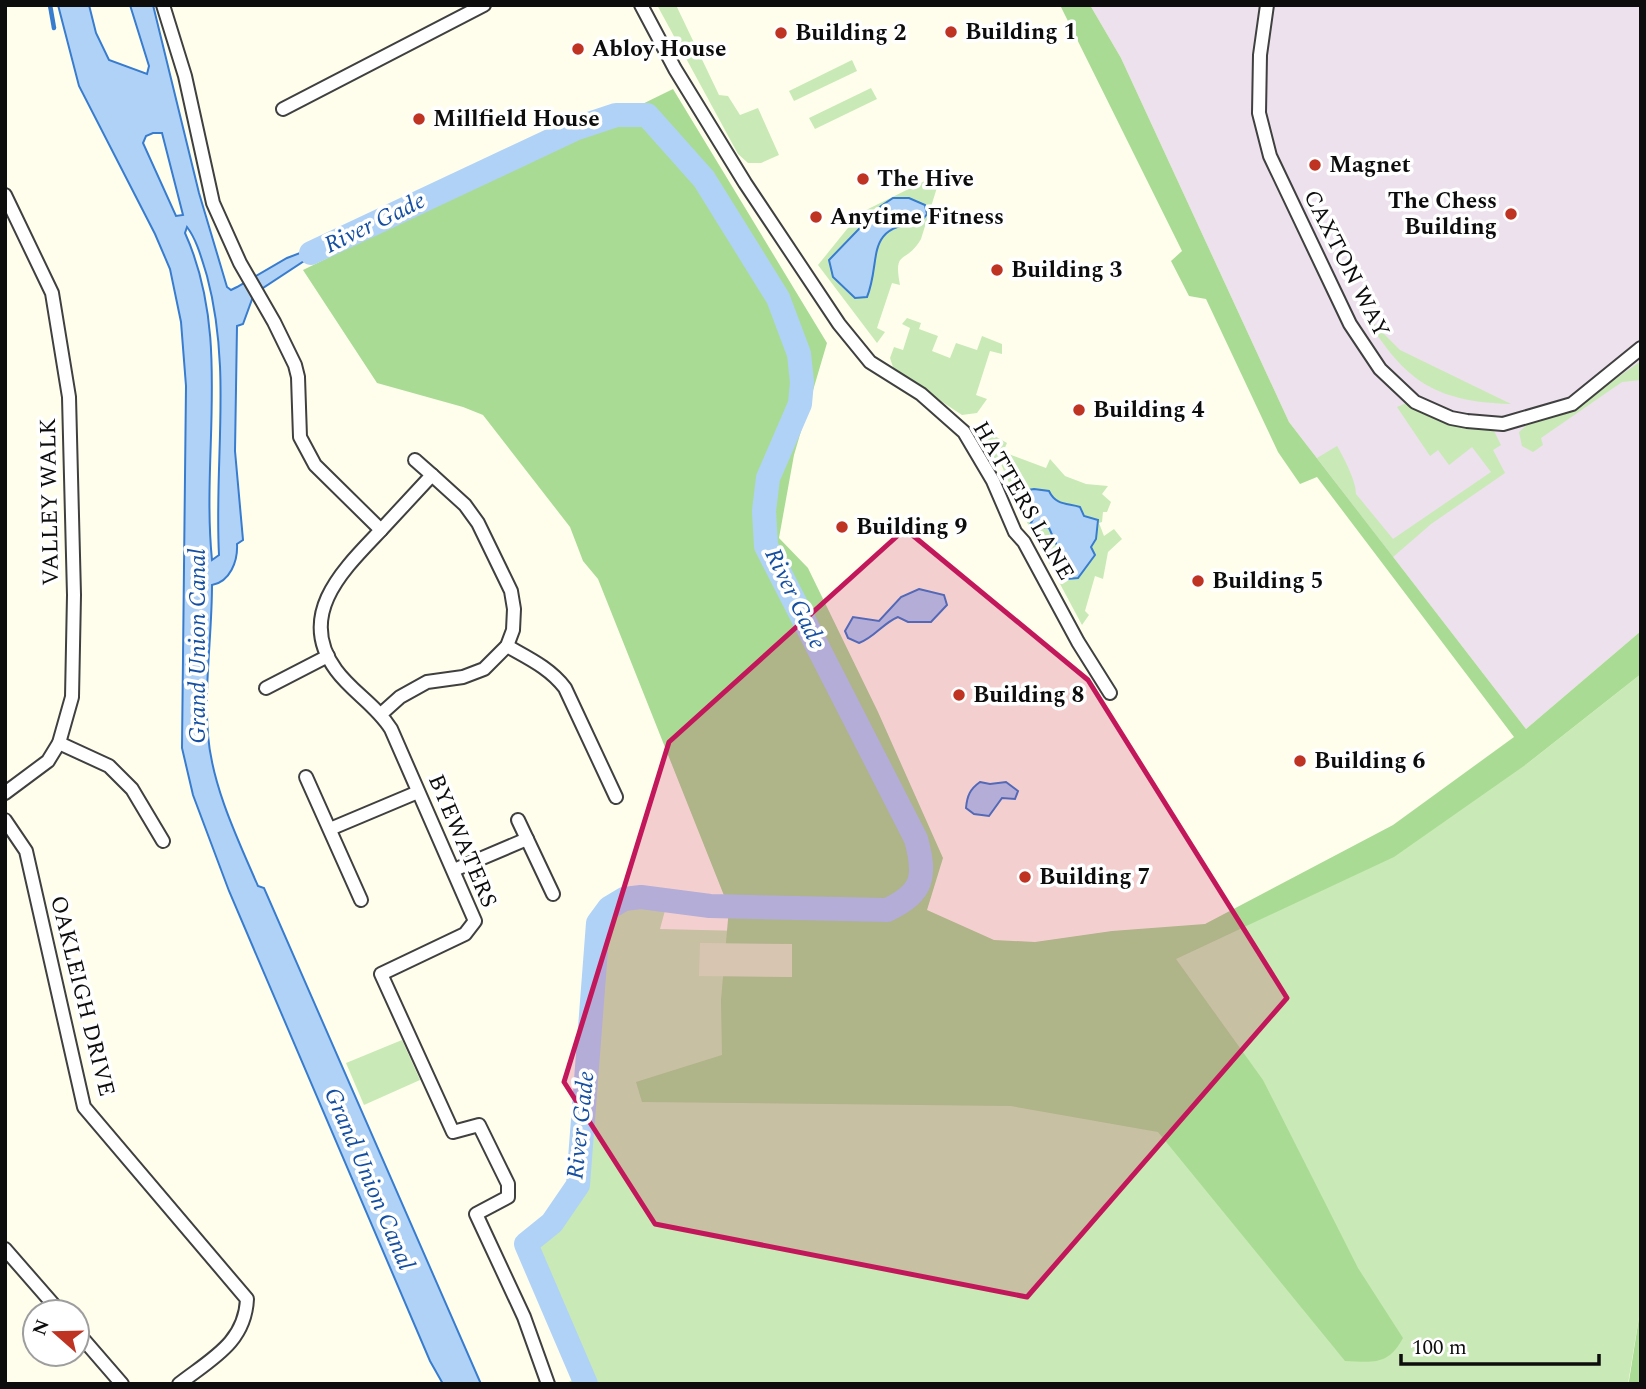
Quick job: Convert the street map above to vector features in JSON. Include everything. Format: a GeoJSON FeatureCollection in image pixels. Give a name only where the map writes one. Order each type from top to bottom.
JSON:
{"type":"FeatureCollection","features":[{"type":"Feature","properties":{"kind":"street"},"geometry":{"type":"LineString","coordinates":[[163,5],[185,76],[213,203],[240,263],[281,336],[298,377],[298,426],[306,450],[315,465],[381,530]]}},
{"type":"Feature","properties":{"kind":"street","name":"HATTERS LANE"},"geometry":{"type":"LineString","coordinates":[[641,5],[703,114],[839,324],[870,362],[921,394],[964,432],[993,481],[1015,532],[1024,542],[1078,642],[1110,692]]}},
{"type":"Feature","properties":{"kind":"street","name":"CAXTON WAY"},"geometry":{"type":"LineString","coordinates":[[1267,5],[1260,55],[1259,113],[1270,156],[1364,351],[1399,388],[1415,402],[1451,418],[1503,424],[1572,404],[1641,348]]}},
{"type":"Feature","properties":{"kind":"street"},"geometry":{"type":"LineString","coordinates":[[283,109],[479,6]]}},
{"type":"Feature","properties":{"kind":"street","name":"VALLEY WALK"},"geometry":{"type":"LineString","coordinates":[[5,195],[52,293],[69,397],[74,595],[72,697],[59,743],[48,761],[5,793]]}},
{"type":"Feature","properties":{"kind":"street"},"geometry":{"type":"LineString","coordinates":[[382,714],[400,697],[426,682],[476,674],[494,661],[507,646],[514,621],[511,591],[478,523],[465,505],[415,460]]}},
{"type":"Feature","properties":{"kind":"street","name":"BYEWATERS"},"geometry":{"type":"LineString","coordinates":[[432,475],[345,567],[326,599],[321,624],[328,656],[336,671],[382,714],[475,914],[474,926],[465,934],[381,974],[453,1132],[479,1125],[508,1184],[508,1196],[476,1214],[524,1317],[548,1384]]}},
{"type":"Feature","properties":{"kind":"street"},"geometry":{"type":"LineString","coordinates":[[507,646],[556,676],[565,688],[616,797]]}},
{"type":"Feature","properties":{"kind":"street"},"geometry":{"type":"LineString","coordinates":[[267,688],[328,656]]}},
{"type":"Feature","properties":{"kind":"street"},"geometry":{"type":"LineString","coordinates":[[59,743],[109,766],[132,789],[163,841]]}},
{"type":"Feature","properties":{"kind":"street"},"geometry":{"type":"LineString","coordinates":[[306,777],[361,900]]}},
{"type":"Feature","properties":{"kind":"street"},"geometry":{"type":"LineString","coordinates":[[330,829],[418,792]]}},
{"type":"Feature","properties":{"kind":"street","name":"OAKLEIGH DRIVE"},"geometry":{"type":"LineString","coordinates":[[5,820],[26,851],[84,1107],[247,1299],[246,1320],[234,1340],[179,1384]]}},
{"type":"Feature","properties":{"kind":"street"},"geometry":{"type":"LineString","coordinates":[[518,820],[553,894]]}},
{"type":"Feature","properties":{"kind":"street"},"geometry":{"type":"LineString","coordinates":[[454,870],[527,839]]}},
{"type":"Feature","properties":{"kind":"street"},"geometry":{"type":"LineString","coordinates":[[5,1249],[48,1298]]}},
{"type":"Feature","properties":{"kind":"street"},"geometry":{"type":"LineString","coordinates":[[91,1348],[122,1384]]}},
{"type":"Feature","properties":{"kind":"highlighted area"},"geometry":{"type":"Polygon","coordinates":[[[905,529],[1088,680],[1287,998],[1027,1297],[655,1224],[564,1082],[669,742],[905,529]]]}},
{"type":"Feature","properties":{"kind":"shaded area"},"geometry":{"type":"Polygon","coordinates":[[[1090,5],[1641,5],[1641,631],[1526,729],[1289,422],[1121,58],[1090,5]]]}},
{"type":"Feature","properties":{"kind":"green space"},"geometry":{"type":"Polygon","coordinates":[[[657,5],[676,5],[719,95],[728,96],[740,115],[758,108],[779,155],[761,163],[748,163],[738,154],[657,5]]]}},
{"type":"Feature","properties":{"kind":"green space"},"geometry":{"type":"Polygon","coordinates":[[[1060,5],[1090,5],[1121,58],[1289,422],[1526,729],[1641,631],[1641,674],[1528,763],[1394,857],[1176,959],[1263,1080],[1358,1268],[1403,1338],[1392,1354],[1379,1360],[1345,1361],[1158,1132],[1011,1106],[642,1102],[636,1082],[722,1055],[721,1000],[729,908],[598,579],[583,561],[570,527],[483,415],[377,383],[303,270],[673,89],[827,343],[794,455],[779,538],[808,568],[878,712],[943,858],[927,910],[994,940],[1035,942],[1112,931],[1205,924],[1393,825],[1514,737],[1317,477],[1300,484],[1278,452],[1206,299],[1189,296],[1171,261],[1182,251],[1060,5]]]}},
{"type":"Feature","properties":{"kind":"green space"},"geometry":{"type":"Polygon","coordinates":[[[852,60],[857,71],[794,101],[789,91],[852,60]]]}},
{"type":"Feature","properties":{"kind":"green space"},"geometry":{"type":"Polygon","coordinates":[[[871,88],[877,99],[815,129],[809,118],[871,88]]]}},
{"type":"Feature","properties":{"kind":"green space"},"geometry":{"type":"Polygon","coordinates":[[[937,175],[939,181],[921,239],[900,261],[900,285],[892,283],[877,328],[885,332],[877,343],[818,265],[860,213],[937,175]]]}},
{"type":"Feature","properties":{"kind":"green space"},"geometry":{"type":"Polygon","coordinates":[[[1364,314],[1400,350],[1511,404],[1461,398],[1440,392],[1423,383],[1392,355],[1364,314]]]}},
{"type":"Feature","properties":{"kind":"green space"},"geometry":{"type":"Polygon","coordinates":[[[907,318],[921,323],[919,329],[938,336],[932,351],[950,358],[956,343],[977,350],[982,336],[1002,344],[1002,354],[990,351],[976,395],[987,399],[977,413],[962,415],[894,370],[890,358],[894,347],[903,350],[910,328],[902,324],[907,318]]]}},
{"type":"Feature","properties":{"kind":"green space"},"geometry":{"type":"Polygon","coordinates":[[[1641,361],[1641,380],[1622,382],[1541,438],[1543,445],[1533,452],[1522,446],[1519,432],[1527,425],[1574,408],[1641,361]]]}},
{"type":"Feature","properties":{"kind":"green space"},"geometry":{"type":"Polygon","coordinates":[[[1409,402],[1493,429],[1501,445],[1493,450],[1505,473],[1431,524],[1393,557],[1317,458],[1337,446],[1352,476],[1356,494],[1393,539],[1491,472],[1472,447],[1449,465],[1438,450],[1430,456],[1397,407],[1409,402]]]}},
{"type":"Feature","properties":{"kind":"green space"},"geometry":{"type":"Polygon","coordinates":[[[979,427],[1007,443],[1003,452],[1046,468],[1050,459],[1065,476],[1086,484],[1108,486],[1102,494],[1111,502],[1107,512],[1103,512],[1102,522],[1099,523],[1104,536],[1114,529],[1122,539],[1108,552],[1103,579],[1095,576],[1085,611],[1089,615],[1082,625],[1022,513],[998,457],[990,466],[974,432],[979,427]]]}},
{"type":"Feature","properties":{"kind":"green space"},"geometry":{"type":"Polygon","coordinates":[[[1641,674],[1641,1305],[1628,1384],[565,1384],[582,1375],[526,1244],[552,1223],[578,1185],[598,923],[620,903],[637,899],[667,903],[660,929],[825,933],[1175,959],[1528,763],[1641,674]]]}},
{"type":"Feature","properties":{"kind":"green space"},"geometry":{"type":"Polygon","coordinates":[[[700,943],[792,944],[792,977],[699,976],[700,943]]]}},
{"type":"Feature","properties":{"kind":"green space"},"geometry":{"type":"Polygon","coordinates":[[[402,1040],[420,1080],[364,1105],[346,1063],[402,1040]]]}},
{"type":"Feature","properties":{"kind":"green space"},"geometry":{"type":"Polygon","coordinates":[[[1641,1305],[1641,1384],[1628,1384],[1629,1381],[1641,1305]]]}},
{"type":"Feature","properties":{"kind":"water","name":"Grand Union Canal"},"geometry":{"type":"Polygon","coordinates":[[[58,5],[89,5],[96,33],[109,60],[147,74],[149,66],[130,5],[153,5],[199,193],[227,287],[231,290],[287,258],[339,238],[254,294],[243,324],[237,326],[235,451],[243,540],[237,544],[232,570],[224,580],[212,585],[207,698],[210,754],[220,793],[242,850],[258,886],[264,888],[481,1384],[443,1384],[430,1361],[229,891],[193,795],[182,748],[186,386],[181,322],[170,269],[155,234],[79,86],[58,5]],[[162,133],[146,136],[143,143],[176,216],[183,215],[162,133]],[[187,227],[185,233],[199,272],[208,313],[212,395],[212,560],[219,555],[219,346],[207,276],[187,227]]]}},
{"type":"Feature","properties":{"kind":"water"},"geometry":{"type":"Polygon","coordinates":[[[893,198],[909,198],[925,205],[927,214],[920,223],[902,226],[882,238],[867,297],[855,298],[833,277],[829,260],[881,206],[893,198]]]}},
{"type":"Feature","properties":{"kind":"water"},"geometry":{"type":"Polygon","coordinates":[[[1028,490],[1049,491],[1059,502],[1080,507],[1084,516],[1098,520],[1096,539],[1091,547],[1095,555],[1078,578],[1067,579],[1054,564],[1059,550],[1049,528],[1030,525],[1034,517],[1025,498],[1028,490]]]}},
{"type":"Feature","properties":{"kind":"water"},"geometry":{"type":"Polygon","coordinates":[[[919,589],[944,595],[947,605],[931,622],[908,622],[898,617],[859,643],[848,638],[845,631],[853,617],[879,621],[901,597],[919,589]]]}},
{"type":"Feature","properties":{"kind":"water"},"geometry":{"type":"Polygon","coordinates":[[[980,782],[1006,782],[1018,791],[1015,799],[1002,798],[989,816],[974,814],[966,808],[967,800],[971,790],[980,782]]]}},
{"type":"Feature","properties":{"kind":"waterway"},"geometry":{"type":"LineString","coordinates":[[50,5],[54,28]]}},
{"type":"Feature","properties":{"kind":"waterway","name":"River Gade"},"geometry":{"type":"LineString","coordinates":[[311,253],[577,128],[616,115],[647,115],[704,179],[778,298],[799,354],[802,382],[800,404],[768,478],[764,511],[766,546],[916,839],[921,873],[919,882],[909,897],[887,910],[710,906],[641,897],[624,899],[609,908],[598,923],[578,1185],[552,1223],[526,1244],[586,1384]]}},
{"type":"Feature","properties":{"kind":"place","name":"Building 1"},"geometry":{"type":"Point","coordinates":[951,32]}},
{"type":"Feature","properties":{"kind":"place","name":"Building 2"},"geometry":{"type":"Point","coordinates":[781,33]}},
{"type":"Feature","properties":{"kind":"place","name":"Abloy House"},"geometry":{"type":"Point","coordinates":[578,49]}},
{"type":"Feature","properties":{"kind":"place","name":"Millfield House"},"geometry":{"type":"Point","coordinates":[419,119]}},
{"type":"Feature","properties":{"kind":"place","name":"Magnet"},"geometry":{"type":"Point","coordinates":[1315,165]}},
{"type":"Feature","properties":{"kind":"place","name":"The Hive"},"geometry":{"type":"Point","coordinates":[863,179]}},
{"type":"Feature","properties":{"kind":"place","name":"The Chess Building"},"geometry":{"type":"Point","coordinates":[1511,214]}},
{"type":"Feature","properties":{"kind":"place","name":"Anytime Fitness"},"geometry":{"type":"Point","coordinates":[816,217]}},
{"type":"Feature","properties":{"kind":"place","name":"Building 3"},"geometry":{"type":"Point","coordinates":[997,270]}},
{"type":"Feature","properties":{"kind":"place","name":"Building 4"},"geometry":{"type":"Point","coordinates":[1079,410]}},
{"type":"Feature","properties":{"kind":"place","name":"Building 9"},"geometry":{"type":"Point","coordinates":[842,527]}},
{"type":"Feature","properties":{"kind":"place","name":"Building 5"},"geometry":{"type":"Point","coordinates":[1198,581]}},
{"type":"Feature","properties":{"kind":"place","name":"Building 8"},"geometry":{"type":"Point","coordinates":[959,695]}},
{"type":"Feature","properties":{"kind":"place","name":"Building 6"},"geometry":{"type":"Point","coordinates":[1300,761]}},
{"type":"Feature","properties":{"kind":"place","name":"Building 7"},"geometry":{"type":"Point","coordinates":[1025,877]}}]}
